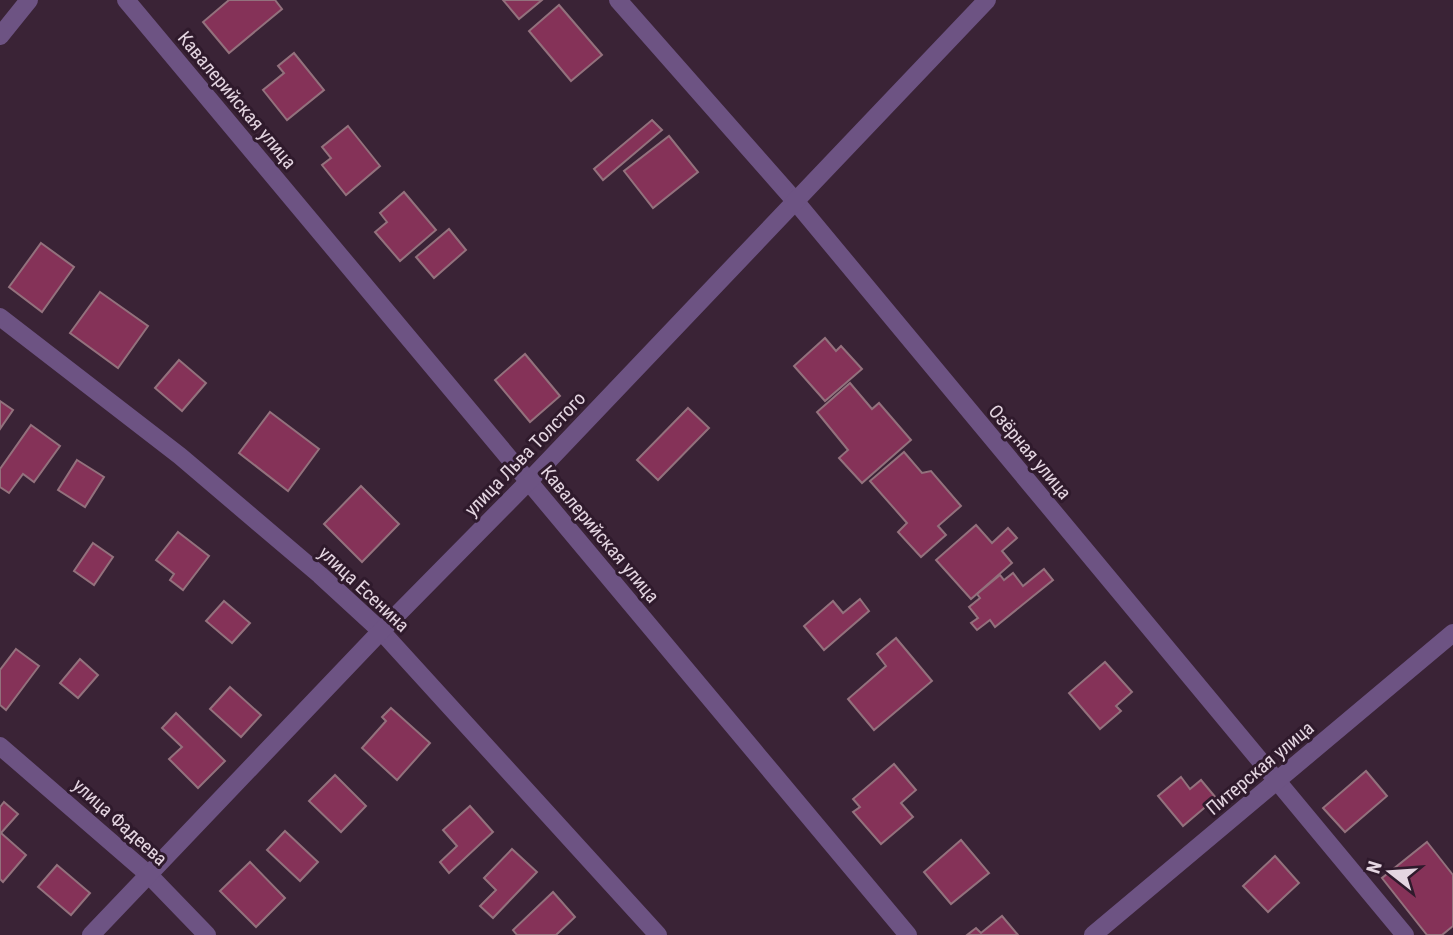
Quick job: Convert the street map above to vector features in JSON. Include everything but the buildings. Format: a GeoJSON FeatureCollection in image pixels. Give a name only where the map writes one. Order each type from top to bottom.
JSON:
{"type":"FeatureCollection","features":[{"type":"Feature","properties":{"kind":"street"},"geometry":{"type":"LineString","coordinates":[[0,36],[29,0]]}},
{"type":"Feature","properties":{"kind":"street","name":"Кавалерийская улица"},"geometry":{"type":"LineString","coordinates":[[126,0],[908,935]]}},
{"type":"Feature","properties":{"kind":"street","name":"Озёрная улица"},"geometry":{"type":"LineString","coordinates":[[618,0],[796,202],[1405,935]]}},
{"type":"Feature","properties":{"kind":"street","name":"улица Льва Толстого"},"geometry":{"type":"LineString","coordinates":[[91,935],[381,631],[529,481],[987,0]]}},
{"type":"Feature","properties":{"kind":"street","name":"улица Есенина"},"geometry":{"type":"LineString","coordinates":[[0,317],[180,456],[320,575],[381,631],[659,935]]}},
{"type":"Feature","properties":{"kind":"street","name":"Питерская улица"},"geometry":{"type":"LineString","coordinates":[[1093,935],[1453,633]]}},
{"type":"Feature","properties":{"kind":"street","name":"улица Фадеева"},"geometry":{"type":"LineString","coordinates":[[0,746],[149,875],[207,935]]}}]}
